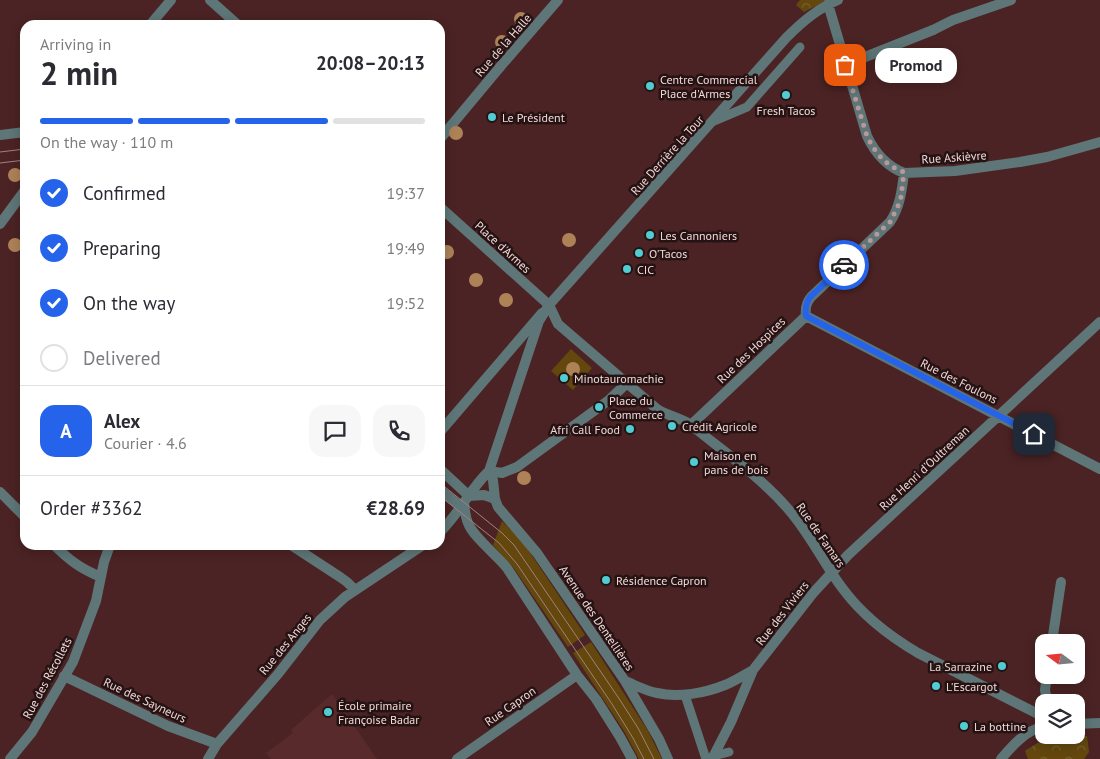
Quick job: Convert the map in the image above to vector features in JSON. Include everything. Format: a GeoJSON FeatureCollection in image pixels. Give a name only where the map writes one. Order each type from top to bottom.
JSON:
{"type":"FeatureCollection","features":[{"type":"Feature","properties":{"kind":"street"},"geometry":{"type":"LineString","coordinates":[[154,20],[171,0]]}},
{"type":"Feature","properties":{"kind":"street"},"geometry":{"type":"LineString","coordinates":[[210,0],[232,20]]}},
{"type":"Feature","properties":{"kind":"street","name":"Rue de la Halle"},"geometry":{"type":"LineString","coordinates":[[445,133],[558,0]]}},
{"type":"Feature","properties":{"kind":"street","name":"Rue Derrière la Tour"},"geometry":{"type":"LineString","coordinates":[[549,305],[794,30],[811,15],[838,0]]}},
{"type":"Feature","properties":{"kind":"street"},"geometry":{"type":"LineString","coordinates":[[845,65],[933,30],[953,20],[1011,0]]}},
{"type":"Feature","properties":{"kind":"street","name":"Rue Askièvre"},"geometry":{"type":"LineString","coordinates":[[828,4],[867,136],[871,145],[890,166],[904,172],[955,171],[1047,157],[1100,142]]}},
{"type":"Feature","properties":{"kind":"street"},"geometry":{"type":"LineString","coordinates":[[0,136],[20,133]]}},
{"type":"Feature","properties":{"kind":"street","name":"Rue des Hospices"},"geometry":{"type":"LineString","coordinates":[[691,425],[806,316],[805,309],[810,297],[890,222],[901,197],[904,172]]}},
{"type":"Feature","properties":{"kind":"street"},"geometry":{"type":"LineString","coordinates":[[1,221],[20,196]]}},
{"type":"Feature","properties":{"kind":"street","name":"Place d'Armes"},"geometry":{"type":"LineString","coordinates":[[445,211],[549,305]]}},
{"type":"Feature","properties":{"kind":"street"},"geometry":{"type":"LineString","coordinates":[[445,426],[549,305]]}},
{"type":"Feature","properties":{"kind":"street"},"geometry":{"type":"LineString","coordinates":[[445,526],[483,478],[490,472],[539,321],[549,305]]}},
{"type":"Feature","properties":{"kind":"street","name":"Rue de Famars"},"geometry":{"type":"LineString","coordinates":[[549,305],[558,324],[657,409],[691,425],[763,484],[783,503],[842,588],[859,609],[889,635],[918,653],[1035,712]]}},
{"type":"Feature","properties":{"kind":"street","name":"Rue des Foulons"},"geometry":{"type":"LineString","coordinates":[[806,316],[1100,469]]}},
{"type":"Feature","properties":{"kind":"street","name":"Rue Henri d'Oultreman"},"geometry":{"type":"LineString","coordinates":[[832,572],[848,555],[1100,322]]}},
{"type":"Feature","properties":{"kind":"street"},"geometry":{"type":"LineString","coordinates":[[490,472],[502,473],[517,467],[609,400],[627,383]]}},
{"type":"Feature","properties":{"kind":"street","name":"Avenue des Dentellières"},"geometry":{"type":"LineString","coordinates":[[490,472],[495,499],[501,512],[537,553],[624,681],[659,739],[668,759]]}},
{"type":"Feature","properties":{"kind":"street"},"geometry":{"type":"LineString","coordinates":[[445,476],[464,502],[470,528],[508,568],[577,675],[596,699],[632,759]]}},
{"type":"Feature","properties":{"kind":"street"},"geometry":{"type":"LineString","coordinates":[[0,492],[20,512]]}},
{"type":"Feature","properties":{"kind":"street"},"geometry":{"type":"LineString","coordinates":[[445,492],[464,502]]}},
{"type":"Feature","properties":{"kind":"street"},"geometry":{"type":"LineString","coordinates":[[464,502],[479,494],[495,499]]}},
{"type":"Feature","properties":{"kind":"street"},"geometry":{"type":"LineString","coordinates":[[59,550],[84,570],[101,577]]}},
{"type":"Feature","properties":{"kind":"street","name":"Rue des Récollets"},"geometry":{"type":"LineString","coordinates":[[10,759],[26,742],[73,662],[96,601],[109,550]]}},
{"type":"Feature","properties":{"kind":"street"},"geometry":{"type":"LineString","coordinates":[[299,550],[340,577],[355,590]]}},
{"type":"Feature","properties":{"kind":"street","name":"Rue des Anges"},"geometry":{"type":"LineString","coordinates":[[208,759],[217,744],[278,674],[320,620],[345,597],[415,550]]}},
{"type":"Feature","properties":{"kind":"street","name":"Rue des Viviers"},"geometry":{"type":"LineString","coordinates":[[711,758],[730,722],[753,670],[832,572]]}},
{"type":"Feature","properties":{"kind":"street"},"geometry":{"type":"LineString","coordinates":[[1053,634],[1061,582]]}},
{"type":"Feature","properties":{"kind":"street","name":"Rue des Viviers"},"geometry":{"type":"LineString","coordinates":[[624,681],[656,693],[674,695],[707,691],[726,685],[753,670]]}},
{"type":"Feature","properties":{"kind":"street","name":"Rue Capron"},"geometry":{"type":"LineString","coordinates":[[457,759],[577,675]]}},
{"type":"Feature","properties":{"kind":"street","name":"Rue des Sayneurs"},"geometry":{"type":"LineString","coordinates":[[64,676],[168,726],[217,744]]}},
{"type":"Feature","properties":{"kind":"street"},"geometry":{"type":"LineString","coordinates":[[1085,724],[1100,723]]}},
{"type":"Feature","properties":{"kind":"street"},"geometry":{"type":"LineString","coordinates":[[1001,759],[1019,740],[1035,729]]}},
{"type":"Feature","properties":{"kind":"lane"},"geometry":{"type":"LineString","coordinates":[[714,121],[747,107],[800,47]]}},
{"type":"Feature","properties":{"kind":"lane"},"geometry":{"type":"LineString","coordinates":[[685,694],[711,758],[729,752]]}},
{"type":"Feature","properties":{"kind":"shaded area","name":"École primaire Françoise Badar"},"geometry":{"type":"Polygon","coordinates":[[[332,694],[377,759],[271,759],[266,753],[293,733],[291,730],[332,694]]]}},
{"type":"Feature","properties":{"kind":"green space"},"geometry":{"type":"Polygon","coordinates":[[[800,0],[828,0],[804,12],[796,5],[800,0]]]}},
{"type":"Feature","properties":{"kind":"green space"},"geometry":{"type":"Polygon","coordinates":[[[571,349],[592,368],[573,390],[551,371],[571,349]]]}},
{"type":"Feature","properties":{"kind":"green space"},"geometry":{"type":"Polygon","coordinates":[[[502,521],[527,548],[585,635],[568,647],[513,567],[493,545],[502,521]]]}},
{"type":"Feature","properties":{"kind":"green space"},"geometry":{"type":"Polygon","coordinates":[[[591,642],[648,731],[662,759],[639,759],[624,731],[573,653],[591,642]]]}},
{"type":"Feature","properties":{"kind":"green space"},"geometry":{"type":"Polygon","coordinates":[[[1085,736],[1087,736],[1089,752],[1084,759],[1028,759],[1025,751],[1036,744],[1085,744],[1085,736]]]}},
{"type":"Feature","properties":{"kind":"tram line"},"geometry":{"type":"LineString","coordinates":[[0,152],[20,150]]}},
{"type":"Feature","properties":{"kind":"tram line"},"geometry":{"type":"LineString","coordinates":[[0,163],[20,161]]}},
{"type":"Feature","properties":{"kind":"tram line"},"geometry":{"type":"LineString","coordinates":[[445,487],[514,545],[618,697],[638,728],[654,759]]}},
{"type":"Feature","properties":{"kind":"tram line"},"geometry":{"type":"LineString","coordinates":[[445,500],[499,543],[517,564],[612,704],[644,759]]}},
{"type":"Feature","properties":{"kind":"way so far"},"geometry":{"type":"LineString","coordinates":[[844,265],[894,216],[901,197],[904,172],[890,166],[871,145],[845,65]]}},
{"type":"Feature","properties":{"kind":"place","name":"Promod"},"geometry":{"type":"Point","coordinates":[845,65]}},
{"type":"Feature","properties":{"kind":"place","name":"Centre Commercial Place d'Armes"},"geometry":{"type":"Point","coordinates":[650,86]}},
{"type":"Feature","properties":{"kind":"place","name":"Fresh Tacos"},"geometry":{"type":"Point","coordinates":[786,95]}},
{"type":"Feature","properties":{"kind":"place","name":"Le Président"},"geometry":{"type":"Point","coordinates":[492,117]}},
{"type":"Feature","properties":{"kind":"place","name":"Les Cannoniers"},"geometry":{"type":"Point","coordinates":[650,235]}},
{"type":"Feature","properties":{"kind":"place","name":"O'Tacos"},"geometry":{"type":"Point","coordinates":[639,253]}},
{"type":"Feature","properties":{"kind":"place","name":"CIC"},"geometry":{"type":"Point","coordinates":[627,269]}},
{"type":"Feature","properties":{"kind":"place","name":"Minotauromachie"},"geometry":{"type":"Point","coordinates":[564,378]}},
{"type":"Feature","properties":{"kind":"place","name":"Place du Commerce"},"geometry":{"type":"Point","coordinates":[599,407]}},
{"type":"Feature","properties":{"kind":"place","name":"Crédit Agricole"},"geometry":{"type":"Point","coordinates":[672,426]}},
{"type":"Feature","properties":{"kind":"place","name":"Afri Call Food"},"geometry":{"type":"Point","coordinates":[630,429]}},
{"type":"Feature","properties":{"kind":"place","name":"Maison en pans de bois"},"geometry":{"type":"Point","coordinates":[694,462]}},
{"type":"Feature","properties":{"kind":"place","name":"Résidence Capron"},"geometry":{"type":"Point","coordinates":[606,580]}},
{"type":"Feature","properties":{"kind":"place","name":"La Sarrazine"},"geometry":{"type":"Point","coordinates":[1002,666]}},
{"type":"Feature","properties":{"kind":"place","name":"L'Escargot"},"geometry":{"type":"Point","coordinates":[936,686]}},
{"type":"Feature","properties":{"kind":"place","name":"École primaire Françoise Badar"},"geometry":{"type":"Point","coordinates":[328,712]}},
{"type":"Feature","properties":{"kind":"place","name":"La bottine"},"geometry":{"type":"Point","coordinates":[964,726]}},
{"type":"Feature","properties":{"kind":"route"},"geometry":{"type":"LineString","coordinates":[[844,265],[810,297],[805,309],[806,316],[1034,434]]}}]}
